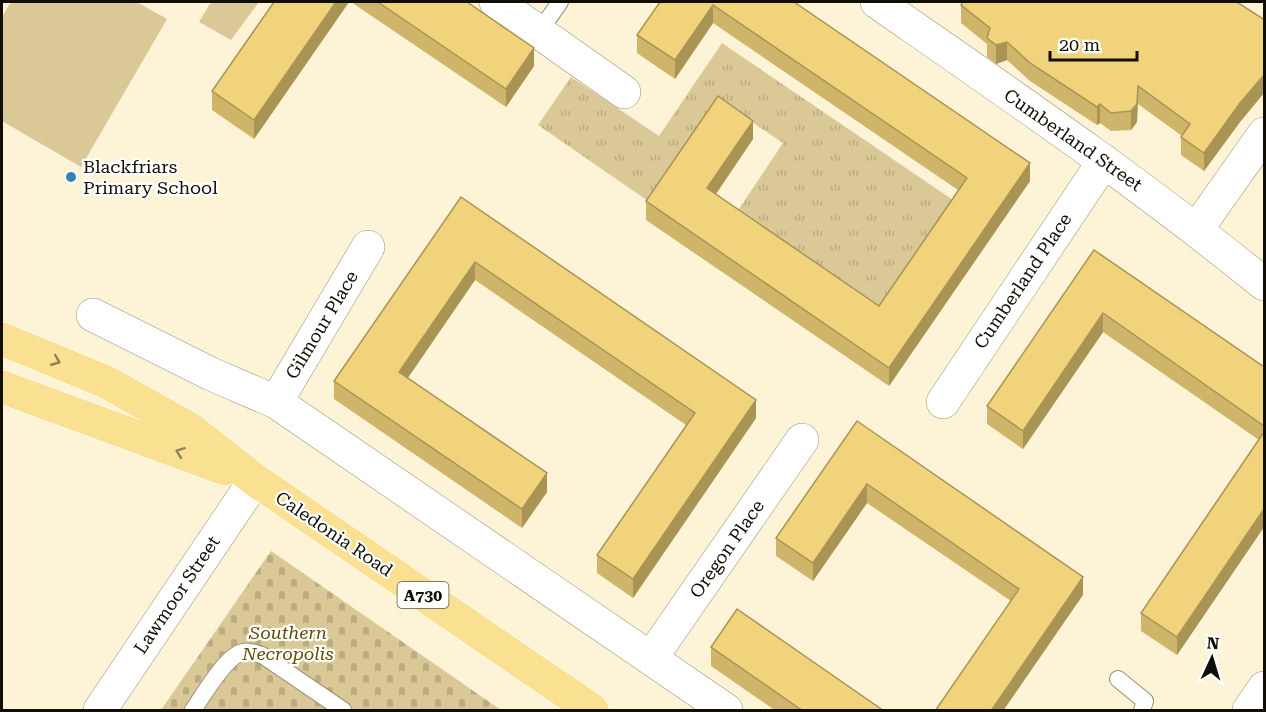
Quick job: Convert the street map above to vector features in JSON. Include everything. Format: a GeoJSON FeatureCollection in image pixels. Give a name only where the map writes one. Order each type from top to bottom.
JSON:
{"type":"FeatureCollection","features":[{"type":"Feature","properties":{"kind":"main road","name":"Caledonia Road"},"geometry":{"type":"LineString","coordinates":[[2,339],[116,387],[190,429],[255,480],[592,711]]}},
{"type":"Feature","properties":{"kind":"main road","name":"Caledonia Road"},"geometry":{"type":"LineString","coordinates":[[2,387],[255,480]]}},
{"type":"Feature","properties":{"kind":"street"},"geometry":{"type":"LineString","coordinates":[[496,2],[624,92]]}},
{"type":"Feature","properties":{"kind":"street","name":"Cumberland Street"},"geometry":{"type":"LineString","coordinates":[[876,2],[1104,160],[1197,229],[1264,284]]}},
{"type":"Feature","properties":{"kind":"street"},"geometry":{"type":"LineString","coordinates":[[1197,229],[1264,134]]}},
{"type":"Feature","properties":{"kind":"street","name":"Cumberland Place"},"geometry":{"type":"LineString","coordinates":[[943,402],[1104,160]]}},
{"type":"Feature","properties":{"kind":"street","name":"Gilmour Place"},"geometry":{"type":"LineString","coordinates":[[276,402],[368,247]]}},
{"type":"Feature","properties":{"kind":"street"},"geometry":{"type":"LineString","coordinates":[[93,315],[211,375],[276,402],[726,711]]}},
{"type":"Feature","properties":{"kind":"street","name":"Oregon Place"},"geometry":{"type":"LineString","coordinates":[[651,658],[802,440]]}},
{"type":"Feature","properties":{"kind":"street","name":"Lawmoor Street"},"geometry":{"type":"LineString","coordinates":[[100,711],[255,480]]}},
{"type":"Feature","properties":{"kind":"street"},"geometry":{"type":"LineString","coordinates":[[1249,711],[1264,688]]}},
{"type":"Feature","properties":{"kind":"lane"},"geometry":{"type":"LineString","coordinates":[[539,32],[560,2]]}},
{"type":"Feature","properties":{"kind":"lane"},"geometry":{"type":"LineString","coordinates":[[193,711],[226,663],[241,652],[250,652],[262,656],[343,711]]}},
{"type":"Feature","properties":{"kind":"lane"},"geometry":{"type":"LineString","coordinates":[[1118,679],[1145,701],[1142,711]]}},
{"type":"Feature","properties":{"kind":"green space"},"geometry":{"type":"Polygon","coordinates":[[[11,2],[137,2],[167,19],[81,167],[2,121],[2,17],[11,2]]]}},
{"type":"Feature","properties":{"kind":"green space"},"geometry":{"type":"Polygon","coordinates":[[[211,2],[259,2],[231,40],[199,22],[211,2]]]}},
{"type":"Feature","properties":{"kind":"green space"},"geometry":{"type":"Polygon","coordinates":[[[722,43],[956,202],[882,310],[737,212],[783,143],[718,99],[648,201],[538,125],[571,77],[659,136],[722,43]]]}},
{"type":"Feature","properties":{"kind":"green space","name":"Southern Necropolis"},"geometry":{"type":"Polygon","coordinates":[[[271,551],[501,710],[161,710],[271,551]]]}},
{"type":"Feature","properties":{"kind":"building"},"geometry":{"type":"Polygon","coordinates":[[[274,2],[336,2],[254,120],[212,91],[274,2]]]}},
{"type":"Feature","properties":{"kind":"building"},"geometry":{"type":"Polygon","coordinates":[[[378,2],[467,2],[534,48],[506,89],[378,2]]]}},
{"type":"Feature","properties":{"kind":"building"},"geometry":{"type":"Polygon","coordinates":[[[660,2],[794,2],[1030,163],[889,368],[646,201],[718,96],[753,121],[707,188],[879,306],[967,178],[713,5],[675,60],[637,35],[660,2]]]}},
{"type":"Feature","properties":{"kind":"building"},"geometry":{"type":"Polygon","coordinates":[[[963,2],[1237,2],[1263,19],[1264,17],[1264,75],[1240,103],[1204,153],[1181,137],[1190,124],[1138,86],[1137,104],[1131,111],[1111,113],[1100,104],[1097,107],[1030,63],[1007,42],[996,45],[987,38],[990,28],[961,5],[963,2]]]}},
{"type":"Feature","properties":{"kind":"building"},"geometry":{"type":"Polygon","coordinates":[[[461,197],[756,400],[633,579],[597,555],[695,413],[475,262],[399,372],[547,473],[522,509],[334,381],[461,197]]]}},
{"type":"Feature","properties":{"kind":"building"},"geometry":{"type":"Polygon","coordinates":[[[1094,250],[1264,367],[1264,426],[1103,313],[1023,431],[987,406],[1094,250]]]}},
{"type":"Feature","properties":{"kind":"building"},"geometry":{"type":"Polygon","coordinates":[[[857,421],[1083,577],[991,711],[935,711],[1019,589],[867,484],[813,563],[776,538],[857,421]]]}},
{"type":"Feature","properties":{"kind":"building"},"geometry":{"type":"Polygon","coordinates":[[[1264,432],[1264,509],[1177,637],[1141,613],[1264,432]]]}},
{"type":"Feature","properties":{"kind":"building"},"geometry":{"type":"Polygon","coordinates":[[[737,609],[884,711],[803,711],[711,647],[737,609]]]}},
{"type":"Feature","properties":{"kind":"place","name":"Blackfriars Primary School"},"geometry":{"type":"Point","coordinates":[71,177]}}]}
